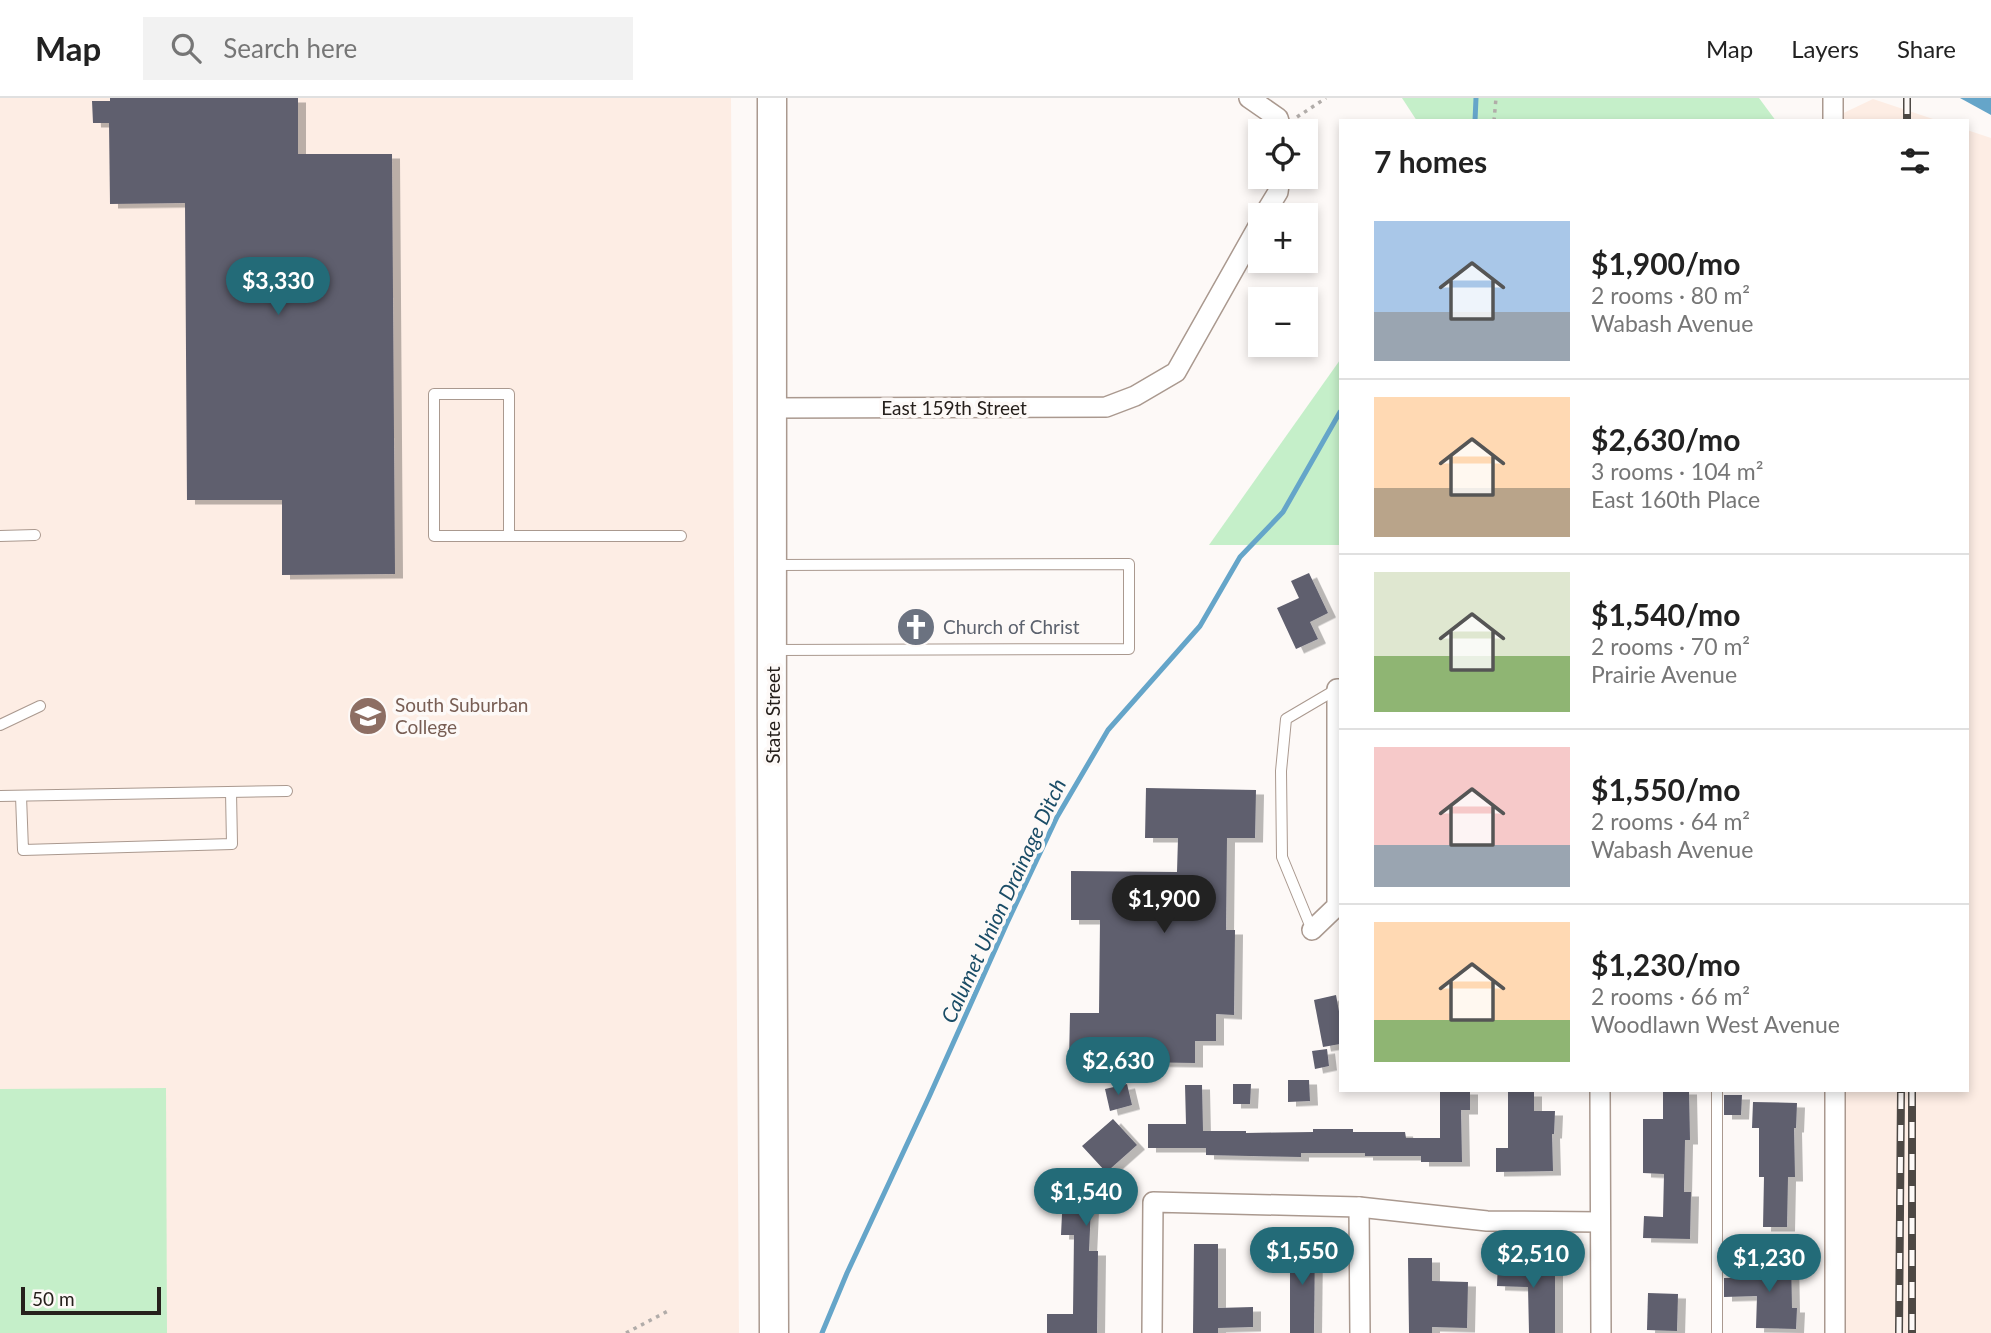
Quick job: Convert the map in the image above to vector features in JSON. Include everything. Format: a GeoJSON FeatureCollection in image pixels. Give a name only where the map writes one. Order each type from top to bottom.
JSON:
{"type":"FeatureCollection","features":[{"type":"Feature","properties":{"kind":"main road","name":"State Street"},"geometry":{"type":"LineString","coordinates":[[772,98],[770,408],[775,1333]]}},
{"type":"Feature","properties":{"kind":"street"},"geometry":{"type":"LineString","coordinates":[[1249,98],[1278,119]]}},
{"type":"Feature","properties":{"kind":"street"},"geometry":{"type":"LineString","coordinates":[[1833,98],[1833,119]]}},
{"type":"Feature","properties":{"kind":"street","name":"East 159th Street"},"geometry":{"type":"LineString","coordinates":[[770,408],[1106,407],[1136,396],[1176,372],[1248,244]]}},
{"type":"Feature","properties":{"kind":"street"},"geometry":{"type":"LineString","coordinates":[[1312,930],[1338,906],[1339,689]]}},
{"type":"Feature","properties":{"kind":"street"},"geometry":{"type":"LineString","coordinates":[[1600,1092],[1601,1333]]}},
{"type":"Feature","properties":{"kind":"street"},"geometry":{"type":"LineString","coordinates":[[1835,1092],[1835,1333]]}},
{"type":"Feature","properties":{"kind":"street"},"geometry":{"type":"LineString","coordinates":[[1152,1333],[1153,1202],[1359,1207],[1487,1221],[1600,1222]]}},
{"type":"Feature","properties":{"kind":"street"},"geometry":{"type":"LineString","coordinates":[[1359,1207],[1360,1333]]}},
{"type":"Feature","properties":{"kind":"lane"},"geometry":{"type":"LineString","coordinates":[[509,535],[509,394],[435,394],[434,536],[681,536]]}},
{"type":"Feature","properties":{"kind":"lane"},"geometry":{"type":"LineString","coordinates":[[0,536],[35,535]]}},
{"type":"Feature","properties":{"kind":"lane"},"geometry":{"type":"LineString","coordinates":[[771,565],[1129,564],[1129,649],[773,650]]}},
{"type":"Feature","properties":{"kind":"lane"},"geometry":{"type":"LineString","coordinates":[[1312,930],[1282,857],[1280,771],[1284,732],[1286,719],[1339,689]]}},
{"type":"Feature","properties":{"kind":"lane"},"geometry":{"type":"LineString","coordinates":[[0,725],[40,706]]}},
{"type":"Feature","properties":{"kind":"lane"},"geometry":{"type":"LineString","coordinates":[[0,796],[287,791]]}},
{"type":"Feature","properties":{"kind":"lane"},"geometry":{"type":"LineString","coordinates":[[21,796],[23,850],[232,844],[231,792]]}},
{"type":"Feature","properties":{"kind":"lane"},"geometry":{"type":"LineString","coordinates":[[1717,1092],[1717,1333]]}},
{"type":"Feature","properties":{"kind":"path"},"geometry":{"type":"LineString","coordinates":[[1296,119],[1326,98]]}},
{"type":"Feature","properties":{"kind":"path"},"geometry":{"type":"LineString","coordinates":[[1494,119],[1496,98]]}},
{"type":"Feature","properties":{"kind":"path"},"geometry":{"type":"LineString","coordinates":[[626,1333],[668,1311]]}},
{"type":"Feature","properties":{"kind":"shaded area","name":"South Suburban College"},"geometry":{"type":"Polygon","coordinates":[[[0,98],[731,98],[739,1333],[0,1333],[0,98]]]}},
{"type":"Feature","properties":{"kind":"shaded area"},"geometry":{"type":"Polygon","coordinates":[[[1873,99],[1933,119],[1833,119],[1873,99]]]}},
{"type":"Feature","properties":{"kind":"shaded area"},"geometry":{"type":"Polygon","coordinates":[[[1969,131],[1991,138],[1991,1333],[1828,1333],[1830,1092],[1969,1092],[1969,131]]]}},
{"type":"Feature","properties":{"kind":"green space"},"geometry":{"type":"Polygon","coordinates":[[[1402,98],[1759,98],[1775,119],[1416,119],[1402,98]]]}},
{"type":"Feature","properties":{"kind":"green space"},"geometry":{"type":"Polygon","coordinates":[[[1339,361],[1339,545],[1209,545],[1339,361]]]}},
{"type":"Feature","properties":{"kind":"green space"},"geometry":{"type":"Polygon","coordinates":[[[166,1088],[167,1333],[0,1333],[0,1089],[166,1088]]]}},
{"type":"Feature","properties":{"kind":"water"},"geometry":{"type":"Polygon","coordinates":[[[1960,98],[1991,98],[1991,115],[1960,98]]]}},
{"type":"Feature","properties":{"kind":"building"},"geometry":{"type":"Polygon","coordinates":[[[110,98],[298,98],[298,154],[392,154],[395,574],[282,575],[282,500],[187,500],[185,203],[110,204],[109,123],[93,123],[92,101],[110,101],[110,98]]]}},
{"type":"Feature","properties":{"kind":"building"},"geometry":{"type":"Polygon","coordinates":[[[1309,573],[1328,613],[1310,622],[1318,639],[1296,649],[1277,608],[1299,598],[1291,581],[1309,573]]]}},
{"type":"Feature","properties":{"kind":"building"},"geometry":{"type":"Polygon","coordinates":[[[1146,788],[1256,790],[1255,838],[1227,838],[1226,930],[1235,930],[1234,1015],[1216,1014],[1216,1041],[1195,1041],[1195,1063],[1069,1061],[1070,1013],[1099,1013],[1100,920],[1071,920],[1071,871],[1177,872],[1178,838],[1145,838],[1146,788]]]}},
{"type":"Feature","properties":{"kind":"building"},"geometry":{"type":"Polygon","coordinates":[[[1336,995],[1339,1044],[1323,1047],[1314,1000],[1336,995]]]}},
{"type":"Feature","properties":{"kind":"building"},"geometry":{"type":"Polygon","coordinates":[[[1327,1049],[1329,1066],[1315,1069],[1312,1051],[1327,1049]]]}},
{"type":"Feature","properties":{"kind":"building"},"geometry":{"type":"Polygon","coordinates":[[[1288,1080],[1309,1080],[1310,1101],[1288,1102],[1288,1080]]]}},
{"type":"Feature","properties":{"kind":"building"},"geometry":{"type":"Polygon","coordinates":[[[1127,1084],[1132,1105],[1110,1111],[1105,1089],[1127,1084]]]}},
{"type":"Feature","properties":{"kind":"building"},"geometry":{"type":"Polygon","coordinates":[[[1233,1084],[1251,1084],[1250,1104],[1233,1104],[1233,1084]]]}},
{"type":"Feature","properties":{"kind":"building"},"geometry":{"type":"Polygon","coordinates":[[[1185,1085],[1202,1085],[1203,1131],[1246,1133],[1353,1129],[1353,1132],[1405,1132],[1406,1138],[1440,1138],[1440,1092],[1470,1092],[1470,1110],[1461,1110],[1462,1162],[1421,1162],[1421,1156],[1365,1156],[1365,1153],[1301,1153],[1301,1157],[1206,1155],[1206,1148],[1148,1148],[1148,1124],[1186,1124],[1185,1085]]]}},
{"type":"Feature","properties":{"kind":"building"},"geometry":{"type":"Polygon","coordinates":[[[1508,1092],[1534,1092],[1534,1111],[1555,1111],[1552,1134],[1553,1171],[1496,1172],[1496,1148],[1508,1148],[1508,1092]]]}},
{"type":"Feature","properties":{"kind":"building"},"geometry":{"type":"Polygon","coordinates":[[[1663,1092],[1689,1092],[1690,1140],[1685,1140],[1684,1192],[1691,1192],[1690,1239],[1643,1238],[1644,1216],[1663,1217],[1664,1174],[1643,1173],[1643,1119],[1663,1119],[1663,1092]]]}},
{"type":"Feature","properties":{"kind":"building"},"geometry":{"type":"Polygon","coordinates":[[[1724,1095],[1742,1095],[1741,1115],[1724,1115],[1724,1095]]]}},
{"type":"Feature","properties":{"kind":"building"},"geometry":{"type":"Polygon","coordinates":[[[1753,1102],[1797,1103],[1794,1128],[1795,1177],[1788,1177],[1787,1227],[1763,1227],[1764,1177],[1759,1177],[1759,1128],[1752,1128],[1753,1102]]]}},
{"type":"Feature","properties":{"kind":"building"},"geometry":{"type":"Polygon","coordinates":[[[1113,1119],[1137,1145],[1092,1185],[1089,1251],[1098,1251],[1097,1333],[1047,1333],[1047,1314],[1073,1314],[1074,1235],[1061,1235],[1063,1193],[1059,1193],[1058,1172],[1105,1171],[1082,1146],[1113,1119]]]}},
{"type":"Feature","properties":{"kind":"building"},"geometry":{"type":"Polygon","coordinates":[[[1290,1242],[1315,1242],[1314,1333],[1290,1333],[1290,1242]]]}},
{"type":"Feature","properties":{"kind":"building"},"geometry":{"type":"Polygon","coordinates":[[[1194,1244],[1218,1244],[1218,1308],[1253,1307],[1253,1327],[1218,1328],[1218,1333],[1193,1333],[1194,1244]]]}},
{"type":"Feature","properties":{"kind":"building"},"geometry":{"type":"Polygon","coordinates":[[[1791,1256],[1792,1308],[1797,1308],[1796,1329],[1756,1328],[1757,1296],[1724,1297],[1724,1278],[1766,1277],[1766,1257],[1791,1256]]]}},
{"type":"Feature","properties":{"kind":"building"},"geometry":{"type":"Polygon","coordinates":[[[1408,1258],[1432,1258],[1432,1281],[1468,1282],[1467,1328],[1432,1327],[1432,1333],[1409,1333],[1408,1258]]]}},
{"type":"Feature","properties":{"kind":"building"},"geometry":{"type":"Polygon","coordinates":[[[1498,1259],[1555,1261],[1555,1333],[1529,1333],[1528,1287],[1497,1286],[1498,1259]]]}},
{"type":"Feature","properties":{"kind":"building"},"geometry":{"type":"Polygon","coordinates":[[[1648,1293],[1678,1294],[1677,1331],[1647,1330],[1648,1293]]]}},
{"type":"Feature","properties":{"kind":"waterway","name":"Calumet Union Drainage Ditch"},"geometry":{"type":"LineString","coordinates":[[1475,119],[1476,98]]}},
{"type":"Feature","properties":{"kind":"waterway","name":"Calumet Union Drainage Ditch"},"geometry":{"type":"LineString","coordinates":[[822,1333],[847,1273],[1057,817],[1108,730],[1200,626],[1240,557],[1283,512],[1339,414]]}},
{"type":"Feature","properties":{"kind":"railway"},"geometry":{"type":"LineString","coordinates":[[1907,98],[1907,119]]}},
{"type":"Feature","properties":{"kind":"railway"},"geometry":{"type":"LineString","coordinates":[[1899,1333],[1901,1092]]}},
{"type":"Feature","properties":{"kind":"railway"},"geometry":{"type":"LineString","coordinates":[[1912,1092],[1912,1333]]}},
{"type":"Feature","properties":{"kind":"place","name":"Church of Christ"},"geometry":{"type":"Point","coordinates":[916,627]}},
{"type":"Feature","properties":{"kind":"place","name":"South Suburban College"},"geometry":{"type":"Point","coordinates":[368,716]}}]}
